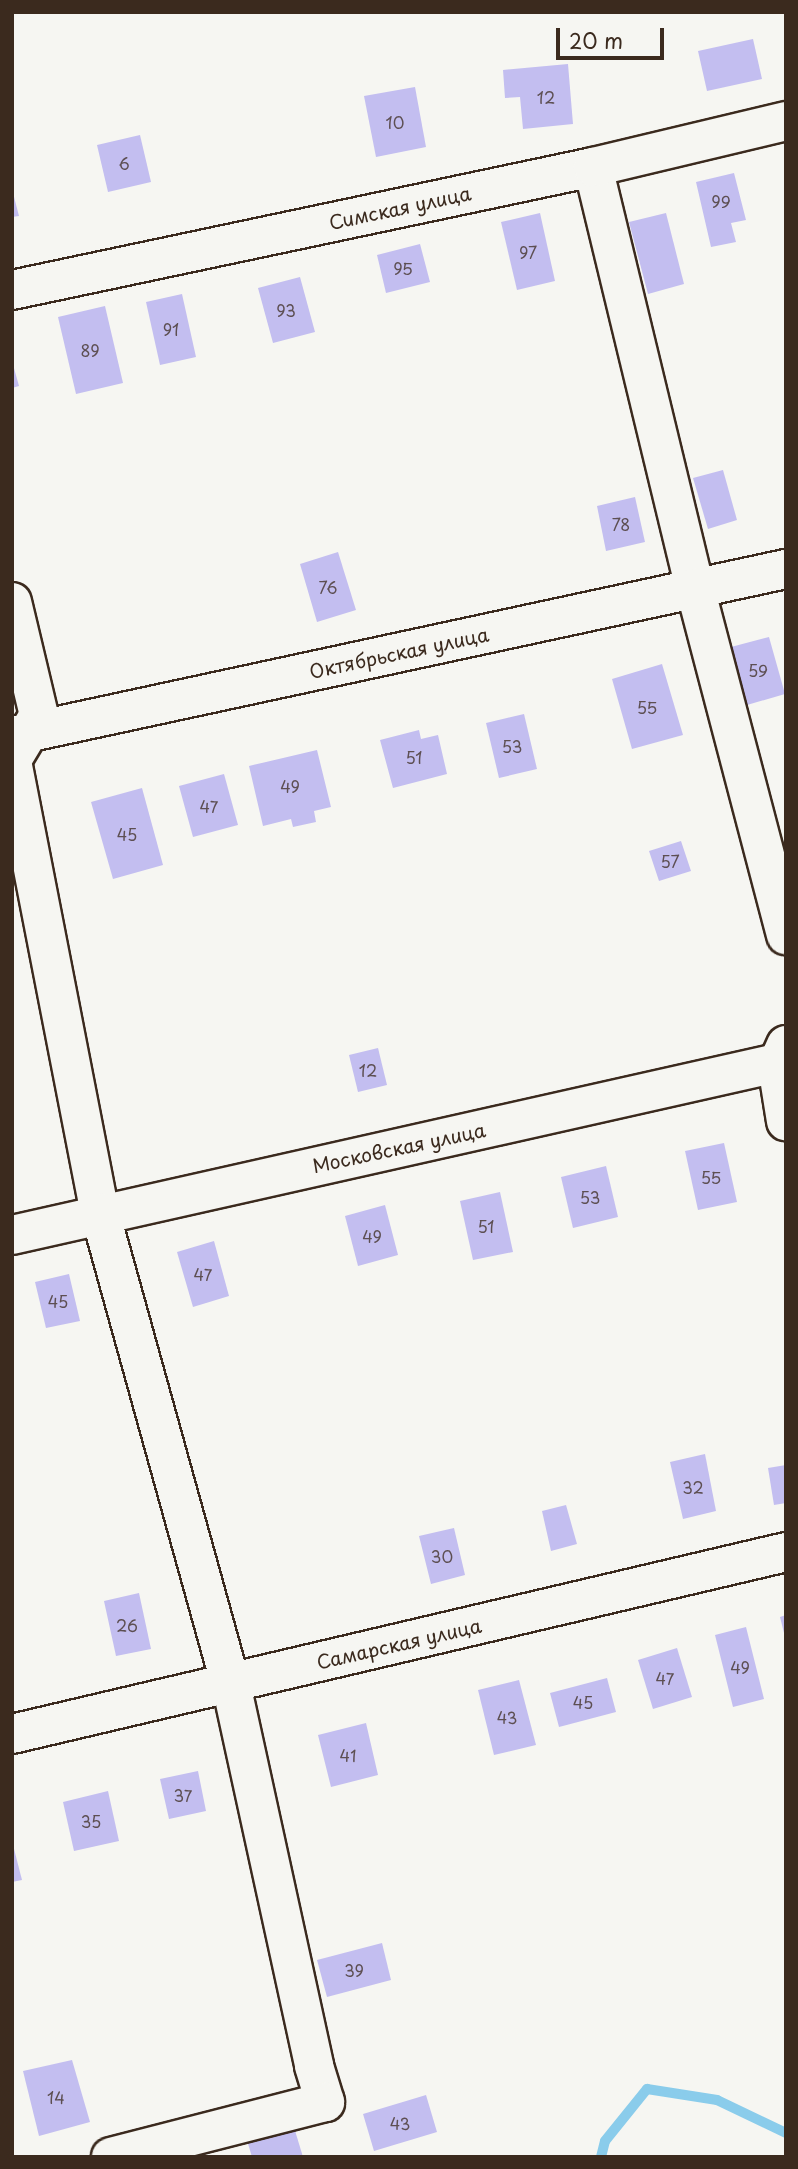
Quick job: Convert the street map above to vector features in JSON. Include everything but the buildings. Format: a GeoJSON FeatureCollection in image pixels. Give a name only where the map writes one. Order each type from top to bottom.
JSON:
{"type":"FeatureCollection","features":[{"type":"Feature","properties":{"kind":"street","name":"Симская улица"},"geometry":{"type":"LineString","coordinates":[[12,290],[593,167],[786,121]]}},
{"type":"Feature","properties":{"kind":"street"},"geometry":{"type":"LineString","coordinates":[[593,167],[695,588],[786,935]]}},
{"type":"Feature","properties":{"kind":"street","name":"Октябрьская улица"},"geometry":{"type":"LineString","coordinates":[[16,748],[786,569]]}},
{"type":"Feature","properties":{"kind":"street"},"geometry":{"type":"LineString","coordinates":[[12,602],[39,715],[16,748],[100,1213],[231,1684],[314,2066],[325,2102],[111,2157]]}},
{"type":"Feature","properties":{"kind":"street"},"geometry":{"type":"LineString","coordinates":[[783,1057],[786,1121]]}},
{"type":"Feature","properties":{"kind":"street","name":"Московская улица"},"geometry":{"type":"LineString","coordinates":[[12,1235],[783,1057]]}},
{"type":"Feature","properties":{"kind":"street","name":"Самарская улица"},"geometry":{"type":"LineString","coordinates":[[12,1734],[786,1552]]}},
{"type":"Feature","properties":{"kind":"waterway"},"geometry":{"type":"LineString","coordinates":[[601,2157],[605,2141],[647,2089],[717,2100],[786,2133]]}}]}
